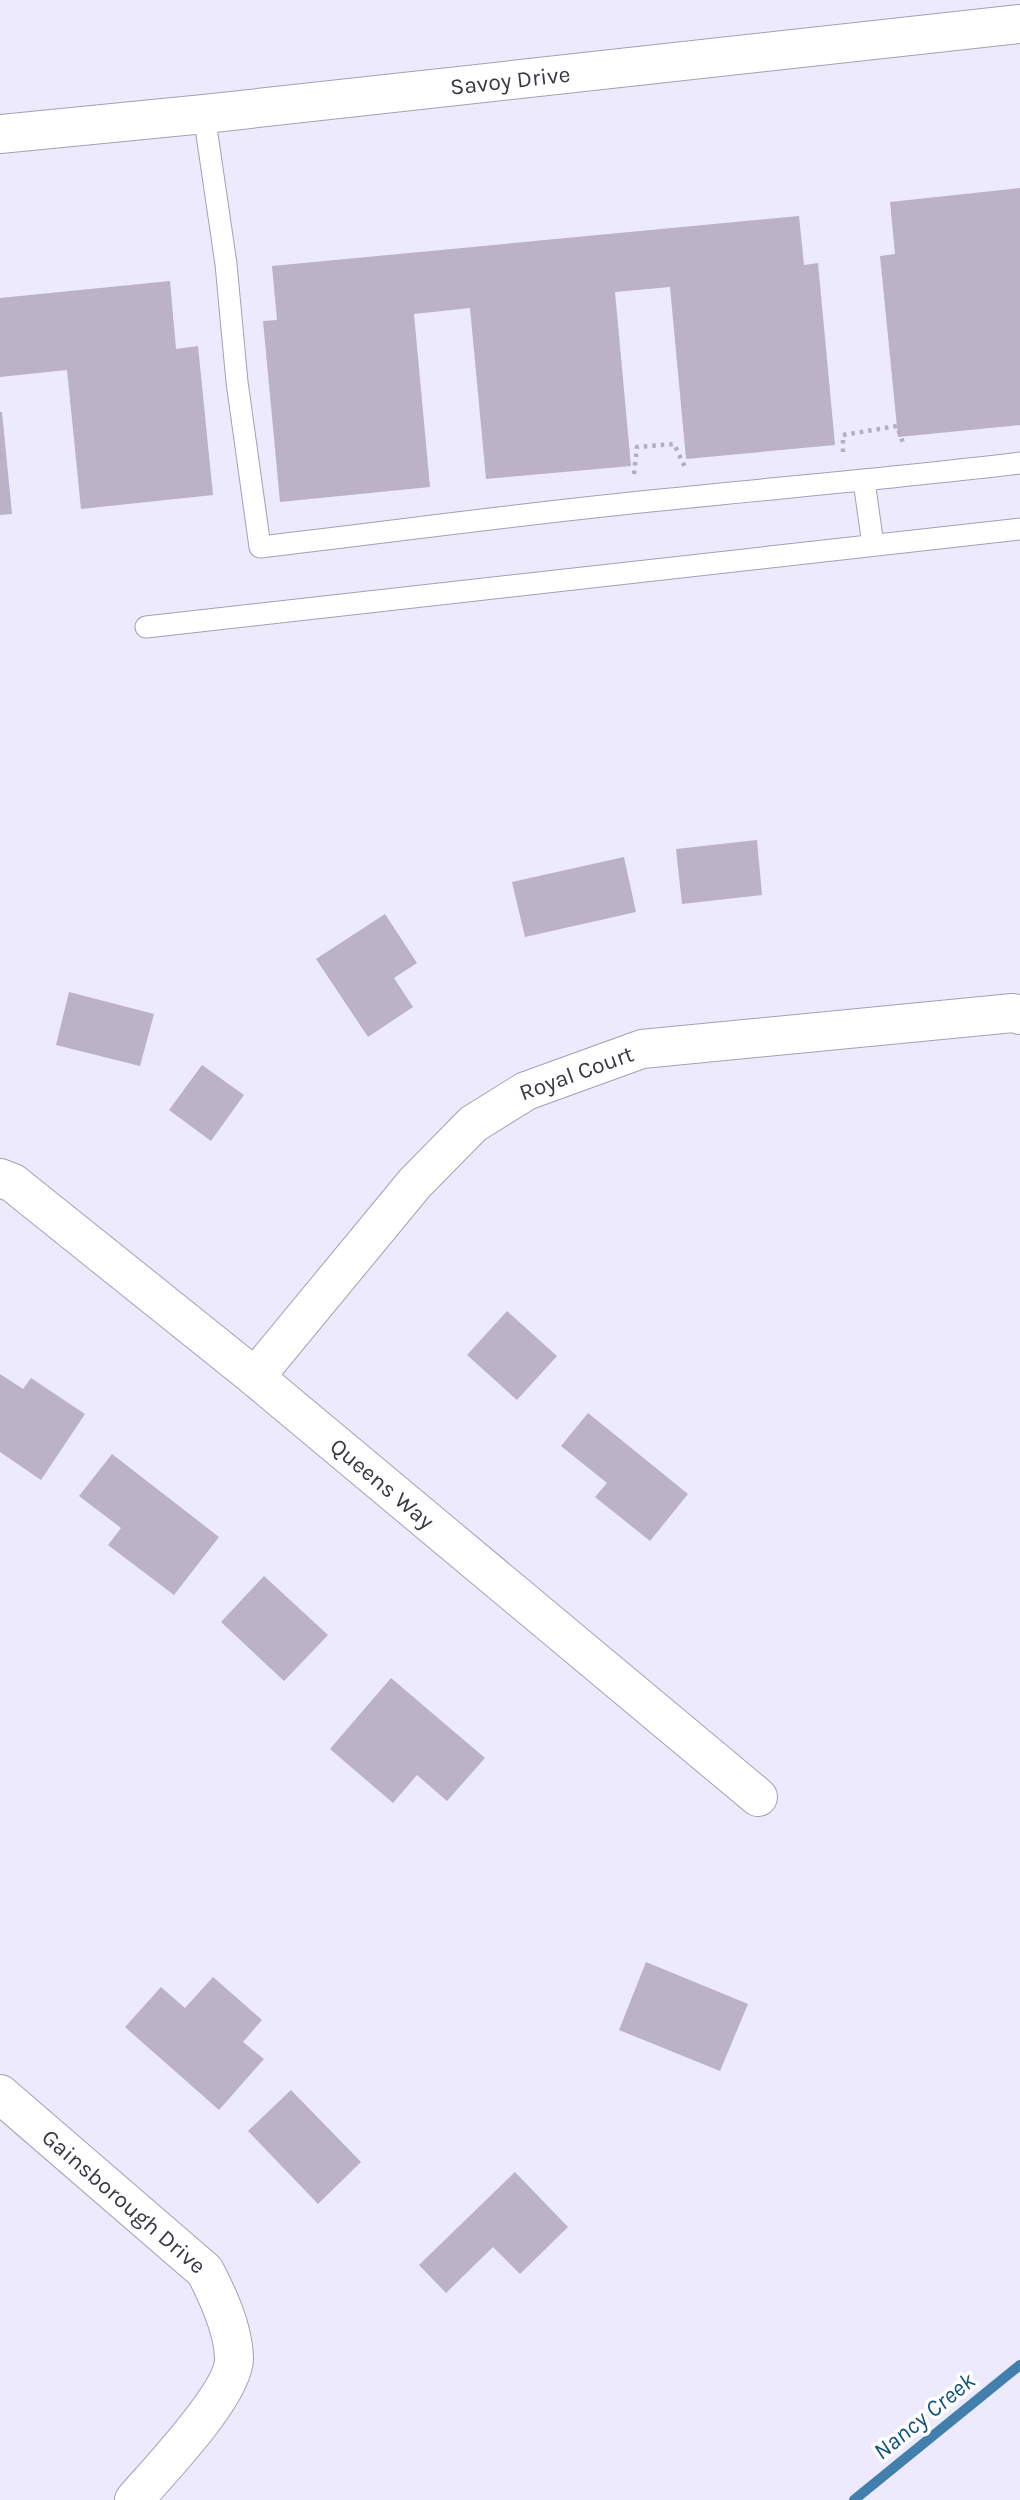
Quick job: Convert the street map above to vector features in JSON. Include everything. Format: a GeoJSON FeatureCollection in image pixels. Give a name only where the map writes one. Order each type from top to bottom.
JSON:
{"type":"FeatureCollection","features":[{"type":"Feature","properties":{"kind":"street","name":"Savoy Drive"},"geometry":{"type":"LineString","coordinates":[[0,134],[1020,24]]}},
{"type":"Feature","properties":{"kind":"street","name":"Royal Court"},"geometry":{"type":"LineString","coordinates":[[255,1377],[415,1183],[473,1124],[526,1091],[642,1049],[1013,1013],[1020,1016]]}},
{"type":"Feature","properties":{"kind":"street","name":"Queens Way"},"geometry":{"type":"LineString","coordinates":[[0,1178],[13,1183],[255,1377],[758,1797]]}},
{"type":"Feature","properties":{"kind":"street","name":"Gainsborough Drive"},"geometry":{"type":"LineString","coordinates":[[0,2094],[205,2271],[221,2301],[235,2358],[227,2385],[182,2444],[134,2500]]}},
{"type":"Feature","properties":{"kind":"lane"},"geometry":{"type":"LineString","coordinates":[[204,114],[226,264],[237,382],[260,547],[379,531],[1020,463]]}},
{"type":"Feature","properties":{"kind":"lane"},"geometry":{"type":"LineString","coordinates":[[864,481],[873,545]]}},
{"type":"Feature","properties":{"kind":"lane"},"geometry":{"type":"LineString","coordinates":[[146,627],[1020,528]]}},
{"type":"Feature","properties":{"kind":"path"},"geometry":{"type":"LineString","coordinates":[[633,488],[637,447],[674,444],[691,480]]}},
{"type":"Feature","properties":{"kind":"building"},"geometry":{"type":"Polygon","coordinates":[[[1020,188],[1020,425],[898,437],[880,256],[895,254],[890,202],[1020,188]]]}},
{"type":"Feature","properties":{"kind":"building"},"geometry":{"type":"Polygon","coordinates":[[[799,216],[804,265],[818,263],[835,445],[686,459],[670,287],[615,292],[631,466],[486,479],[470,308],[414,314],[430,487],[280,502],[263,321],[277,320],[272,266],[799,216]]]}},
{"type":"Feature","properties":{"kind":"building"},"geometry":{"type":"Polygon","coordinates":[[[170,281],[176,349],[198,346],[213,495],[81,509],[67,370],[0,377],[0,298],[170,281]]]}},
{"type":"Feature","properties":{"kind":"building"},"geometry":{"type":"Polygon","coordinates":[[[0,412],[12,514],[0,515],[0,412]]]}},
{"type":"Feature","properties":{"kind":"building"},"geometry":{"type":"Polygon","coordinates":[[[757,840],[762,895],[682,904],[676,849],[757,840]]]}},
{"type":"Feature","properties":{"kind":"building"},"geometry":{"type":"Polygon","coordinates":[[[624,857],[636,912],[525,937],[512,882],[624,857]]]}},
{"type":"Feature","properties":{"kind":"building"},"geometry":{"type":"Polygon","coordinates":[[[385,914],[417,963],[394,978],[413,1007],[368,1037],[316,959],[385,914]]]}},
{"type":"Feature","properties":{"kind":"building"},"geometry":{"type":"Polygon","coordinates":[[[69,992],[154,1014],[140,1066],[56,1045],[69,992]]]}},
{"type":"Feature","properties":{"kind":"building"},"geometry":{"type":"Polygon","coordinates":[[[202,1065],[244,1095],[211,1141],[169,1110],[202,1065]]]}},
{"type":"Feature","properties":{"kind":"building"},"geometry":{"type":"Polygon","coordinates":[[[507,1311],[557,1356],[517,1400],[467,1355],[507,1311]]]}},
{"type":"Feature","properties":{"kind":"building"},"geometry":{"type":"Polygon","coordinates":[[[0,1374],[23,1389],[31,1378],[85,1414],[41,1480],[0,1452],[0,1374]]]}},
{"type":"Feature","properties":{"kind":"building"},"geometry":{"type":"Polygon","coordinates":[[[588,1413],[688,1494],[650,1541],[595,1497],[607,1483],[561,1446],[588,1413]]]}},
{"type":"Feature","properties":{"kind":"building"},"geometry":{"type":"Polygon","coordinates":[[[112,1454],[219,1537],[174,1595],[108,1545],[121,1528],[79,1496],[112,1454]]]}},
{"type":"Feature","properties":{"kind":"building"},"geometry":{"type":"Polygon","coordinates":[[[264,1576],[328,1635],[284,1681],[221,1622],[264,1576]]]}},
{"type":"Feature","properties":{"kind":"building"},"geometry":{"type":"Polygon","coordinates":[[[391,1678],[485,1758],[447,1801],[417,1775],[393,1803],[330,1749],[391,1678]]]}},
{"type":"Feature","properties":{"kind":"building"},"geometry":{"type":"Polygon","coordinates":[[[646,1962],[748,2004],[720,2071],[619,2030],[646,1962]]]}},
{"type":"Feature","properties":{"kind":"building"},"geometry":{"type":"Polygon","coordinates":[[[213,1977],[262,2020],[243,2042],[264,2059],[219,2110],[125,2027],[161,1987],[185,2008],[213,1977]]]}},
{"type":"Feature","properties":{"kind":"building"},"geometry":{"type":"Polygon","coordinates":[[[291,2090],[361,2162],[318,2204],[248,2131],[291,2090]]]}},
{"type":"Feature","properties":{"kind":"building"},"geometry":{"type":"Polygon","coordinates":[[[515,2172],[568,2227],[520,2274],[493,2247],[446,2293],[419,2265],[515,2172]]]}},
{"type":"Feature","properties":{"kind":"waterway","name":"Nancy Creek"},"geometry":{"type":"LineString","coordinates":[[854,2500],[1020,2365]]}}]}
